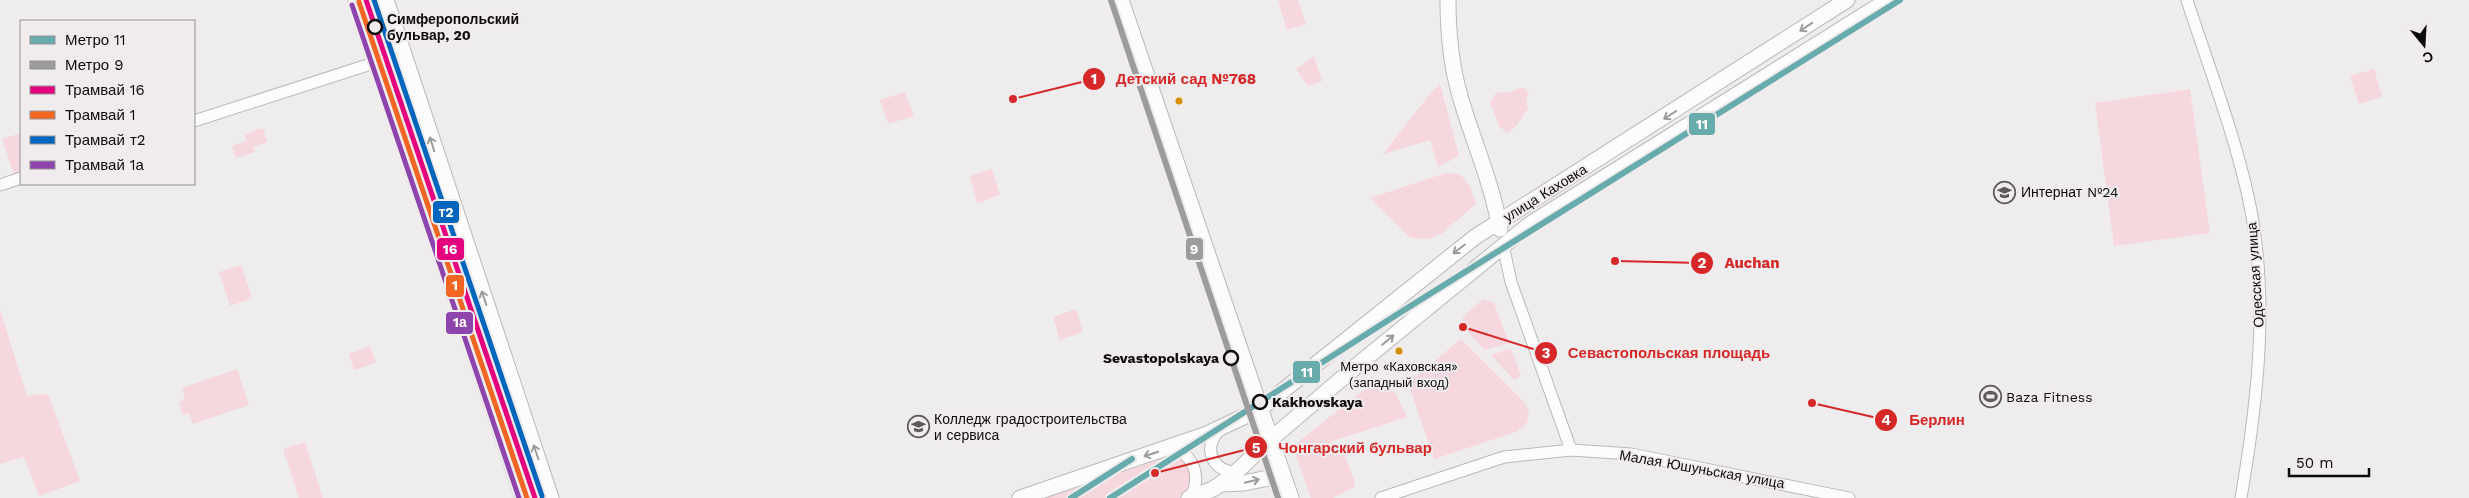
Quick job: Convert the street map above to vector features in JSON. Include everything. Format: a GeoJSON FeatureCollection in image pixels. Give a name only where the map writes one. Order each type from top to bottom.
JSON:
{"type":"FeatureCollection","features":[{"type":"Feature","properties":{"kind":"main road"},"geometry":{"type":"LineString","coordinates":[[356,0],[523,498]]}},
{"type":"Feature","properties":{"kind":"main road"},"geometry":{"type":"LineString","coordinates":[[386,0],[552,498]]}},
{"type":"Feature","properties":{"kind":"main road"},"geometry":{"type":"LineString","coordinates":[[1121,0],[1290,498]]}},
{"type":"Feature","properties":{"kind":"main road"},"geometry":{"type":"LineString","coordinates":[[1448,0],[1450,44],[1460,95],[1495,200],[1503,245]]}},
{"type":"Feature","properties":{"kind":"main road","name":"улица Каховка"},"geometry":{"type":"LineString","coordinates":[[1020,498],[1173,447],[1221,429],[1260,409],[1288,389],[1445,260],[1499,222],[1673,113],[1847,0]]}},
{"type":"Feature","properties":{"kind":"main road","name":"улица Каховка"},"geometry":{"type":"LineString","coordinates":[[1221,484],[1238,472],[1271,439],[1503,245],[1538,219],[1888,0]]}},
{"type":"Feature","properties":{"kind":"main road"},"geometry":{"type":"LineString","coordinates":[[1190,498],[1221,484],[1244,483],[1283,475]]}},
{"type":"Feature","properties":{"kind":"street","name":"Одесская улица"},"geometry":{"type":"LineString","coordinates":[[2187,0],[2235,146],[2248,197],[2256,243],[2260,312],[2259,361],[2254,412],[2241,498]]}},
{"type":"Feature","properties":{"kind":"street"},"geometry":{"type":"LineString","coordinates":[[195,121],[377,62]]}},
{"type":"Feature","properties":{"kind":"street"},"geometry":{"type":"LineString","coordinates":[[0,185],[20,178]]}},
{"type":"Feature","properties":{"kind":"street"},"geometry":{"type":"LineString","coordinates":[[1503,245],[1511,282],[1571,450]]}},
{"type":"Feature","properties":{"kind":"street"},"geometry":{"type":"LineString","coordinates":[[1221,429],[1212,439],[1210,451],[1212,457],[1219,468],[1238,472]]}},
{"type":"Feature","properties":{"kind":"street"},"geometry":{"type":"LineString","coordinates":[[1173,447],[1186,455],[1195,468],[1196,483],[1190,498]]}},
{"type":"Feature","properties":{"kind":"street","name":"Малая Юшуньская улица"},"geometry":{"type":"LineString","coordinates":[[1381,498],[1504,457],[1571,450],[1631,454],[1849,498]]}},
{"type":"Feature","properties":{"kind":"shaded area"},"geometry":{"type":"Polygon","coordinates":[[[1298,0],[1306,24],[1287,30],[1278,1],[1298,0]]]}},
{"type":"Feature","properties":{"kind":"shaded area"},"geometry":{"type":"Polygon","coordinates":[[[1314,56],[1322,81],[1308,86],[1296,69],[1314,56]]]}},
{"type":"Feature","properties":{"kind":"shaded area"},"geometry":{"type":"Polygon","coordinates":[[[2374,69],[2382,97],[2359,104],[2350,76],[2374,69]]]}},
{"type":"Feature","properties":{"kind":"shaded area"},"geometry":{"type":"Polygon","coordinates":[[[1440,84],[1459,156],[1438,167],[1430,140],[1383,154],[1433,90],[1440,84]]]}},
{"type":"Feature","properties":{"kind":"shaded area"},"geometry":{"type":"Polygon","coordinates":[[[1519,88],[1524,88],[1529,93],[1526,101],[1528,108],[1517,125],[1507,133],[1499,126],[1490,103],[1496,93],[1512,92],[1519,88]]]}},
{"type":"Feature","properties":{"kind":"shaded area"},"geometry":{"type":"Polygon","coordinates":[[[2190,89],[2210,233],[2114,246],[2095,103],[2190,89]]]}},
{"type":"Feature","properties":{"kind":"shaded area"},"geometry":{"type":"Polygon","coordinates":[[[905,92],[914,116],[888,124],[880,100],[905,92]]]}},
{"type":"Feature","properties":{"kind":"shaded area"},"geometry":{"type":"Polygon","coordinates":[[[263,128],[267,142],[253,147],[255,152],[236,158],[232,146],[247,141],[244,134],[263,128]]]}},
{"type":"Feature","properties":{"kind":"shaded area"},"geometry":{"type":"Polygon","coordinates":[[[20,133],[20,173],[14,175],[2,139],[20,133]]]}},
{"type":"Feature","properties":{"kind":"shaded area"},"geometry":{"type":"Polygon","coordinates":[[[992,169],[1000,195],[977,203],[970,176],[992,169]]]}},
{"type":"Feature","properties":{"kind":"shaded area"},"geometry":{"type":"Polygon","coordinates":[[[1446,173],[1460,174],[1470,186],[1476,204],[1441,234],[1428,239],[1411,238],[1370,198],[1446,173]]]}},
{"type":"Feature","properties":{"kind":"shaded area"},"geometry":{"type":"Polygon","coordinates":[[[241,265],[252,298],[230,306],[219,272],[241,265]]]}},
{"type":"Feature","properties":{"kind":"shaded area"},"geometry":{"type":"Polygon","coordinates":[[[1483,299],[1494,303],[1509,343],[1485,350],[1462,326],[1463,317],[1483,299]]]}},
{"type":"Feature","properties":{"kind":"shaded area"},"geometry":{"type":"Polygon","coordinates":[[[1076,309],[1083,332],[1060,340],[1053,317],[1076,309]]]}},
{"type":"Feature","properties":{"kind":"shaded area"},"geometry":{"type":"Polygon","coordinates":[[[0,310],[27,396],[48,394],[80,481],[39,496],[24,457],[0,464],[0,310]]]}},
{"type":"Feature","properties":{"kind":"shaded area"},"geometry":{"type":"Polygon","coordinates":[[[1461,339],[1526,404],[1529,413],[1527,423],[1516,432],[1434,459],[1408,383],[1461,339]]]}},
{"type":"Feature","properties":{"kind":"shaded area"},"geometry":{"type":"Polygon","coordinates":[[[370,346],[376,363],[354,370],[349,354],[370,346]]]}},
{"type":"Feature","properties":{"kind":"shaded area"},"geometry":{"type":"Polygon","coordinates":[[[1511,349],[1521,376],[1514,380],[1491,355],[1511,349]]]}},
{"type":"Feature","properties":{"kind":"shaded area"},"geometry":{"type":"Polygon","coordinates":[[[237,369],[249,405],[193,424],[189,413],[183,415],[179,402],[185,400],[182,388],[237,369]]]}},
{"type":"Feature","properties":{"kind":"shaded area"},"geometry":{"type":"Polygon","coordinates":[[[1376,380],[1396,394],[1407,417],[1330,442],[1335,456],[1344,453],[1355,482],[1354,487],[1333,498],[1311,498],[1296,456],[1297,443],[1376,380]]]}},
{"type":"Feature","properties":{"kind":"shaded area"},"geometry":{"type":"Polygon","coordinates":[[[305,442],[323,498],[299,498],[283,449],[305,442]]]}},
{"type":"Feature","properties":{"kind":"shaded area"},"geometry":{"type":"Polygon","coordinates":[[[1173,455],[1187,463],[1193,480],[1187,496],[1179,498],[1046,498],[1173,455]]]}},
{"type":"Feature","properties":{"kind":"metro line","name":"9"},"geometry":{"type":"LineString","coordinates":[[1111,0],[1278,498]]}},
{"type":"Feature","properties":{"kind":"metro line","name":"11"},"geometry":{"type":"LineString","coordinates":[[1110,498],[1401,312],[1900,0]]}},
{"type":"Feature","properties":{"kind":"metro line","name":"11"},"geometry":{"type":"LineString","coordinates":[[1071,498],[1132,459]]}},
{"type":"Feature","properties":{"kind":"tram line","name":"16"},"geometry":{"type":"LineString","coordinates":[[366,0],[535,498]]}},
{"type":"Feature","properties":{"kind":"tram line","name":"т2"},"geometry":{"type":"LineString","coordinates":[[374,0],[542,496]]}},
{"type":"Feature","properties":{"kind":"tram line","name":"1"},"geometry":{"type":"LineString","coordinates":[[359,2],[527,498]]}},
{"type":"Feature","properties":{"kind":"tram line","name":"1а"},"geometry":{"type":"LineString","coordinates":[[352,5],[519,498]]}},
{"type":"Feature","properties":{"kind":"place","name":"Симферопольский бульвар, 20"},"geometry":{"type":"Point","coordinates":[375,27]}},
{"type":"Feature","properties":{"kind":"place","name":"Детский сад №768"},"geometry":{"type":"Point","coordinates":[1013,99]}},
{"type":"Feature","properties":{"kind":"place","name":"Интернат №24"},"geometry":{"type":"Point","coordinates":[2005,192]}},
{"type":"Feature","properties":{"kind":"place","name":"Auchan"},"geometry":{"type":"Point","coordinates":[1615,261]}},
{"type":"Feature","properties":{"kind":"place","name":"Севастопольская площадь"},"geometry":{"type":"Point","coordinates":[1463,327]}},
{"type":"Feature","properties":{"kind":"place","name":"Метро «Каховская» (западный вход)"},"geometry":{"type":"Point","coordinates":[1399,351]}},
{"type":"Feature","properties":{"kind":"place","name":"Sevastopolskaya"},"geometry":{"type":"Point","coordinates":[1231,358]}},
{"type":"Feature","properties":{"kind":"place","name":"Baza Fitness"},"geometry":{"type":"Point","coordinates":[1990,397]}},
{"type":"Feature","properties":{"kind":"place","name":"Kakhovskaya"},"geometry":{"type":"Point","coordinates":[1260,402]}},
{"type":"Feature","properties":{"kind":"place","name":"Берлин"},"geometry":{"type":"Point","coordinates":[1812,403]}},
{"type":"Feature","properties":{"kind":"place","name":"Колледж градостроительства и сервиса"},"geometry":{"type":"Point","coordinates":[918,427]}},
{"type":"Feature","properties":{"kind":"place","name":"Чонгарский бульвар"},"geometry":{"type":"Point","coordinates":[1155,473]}}]}
